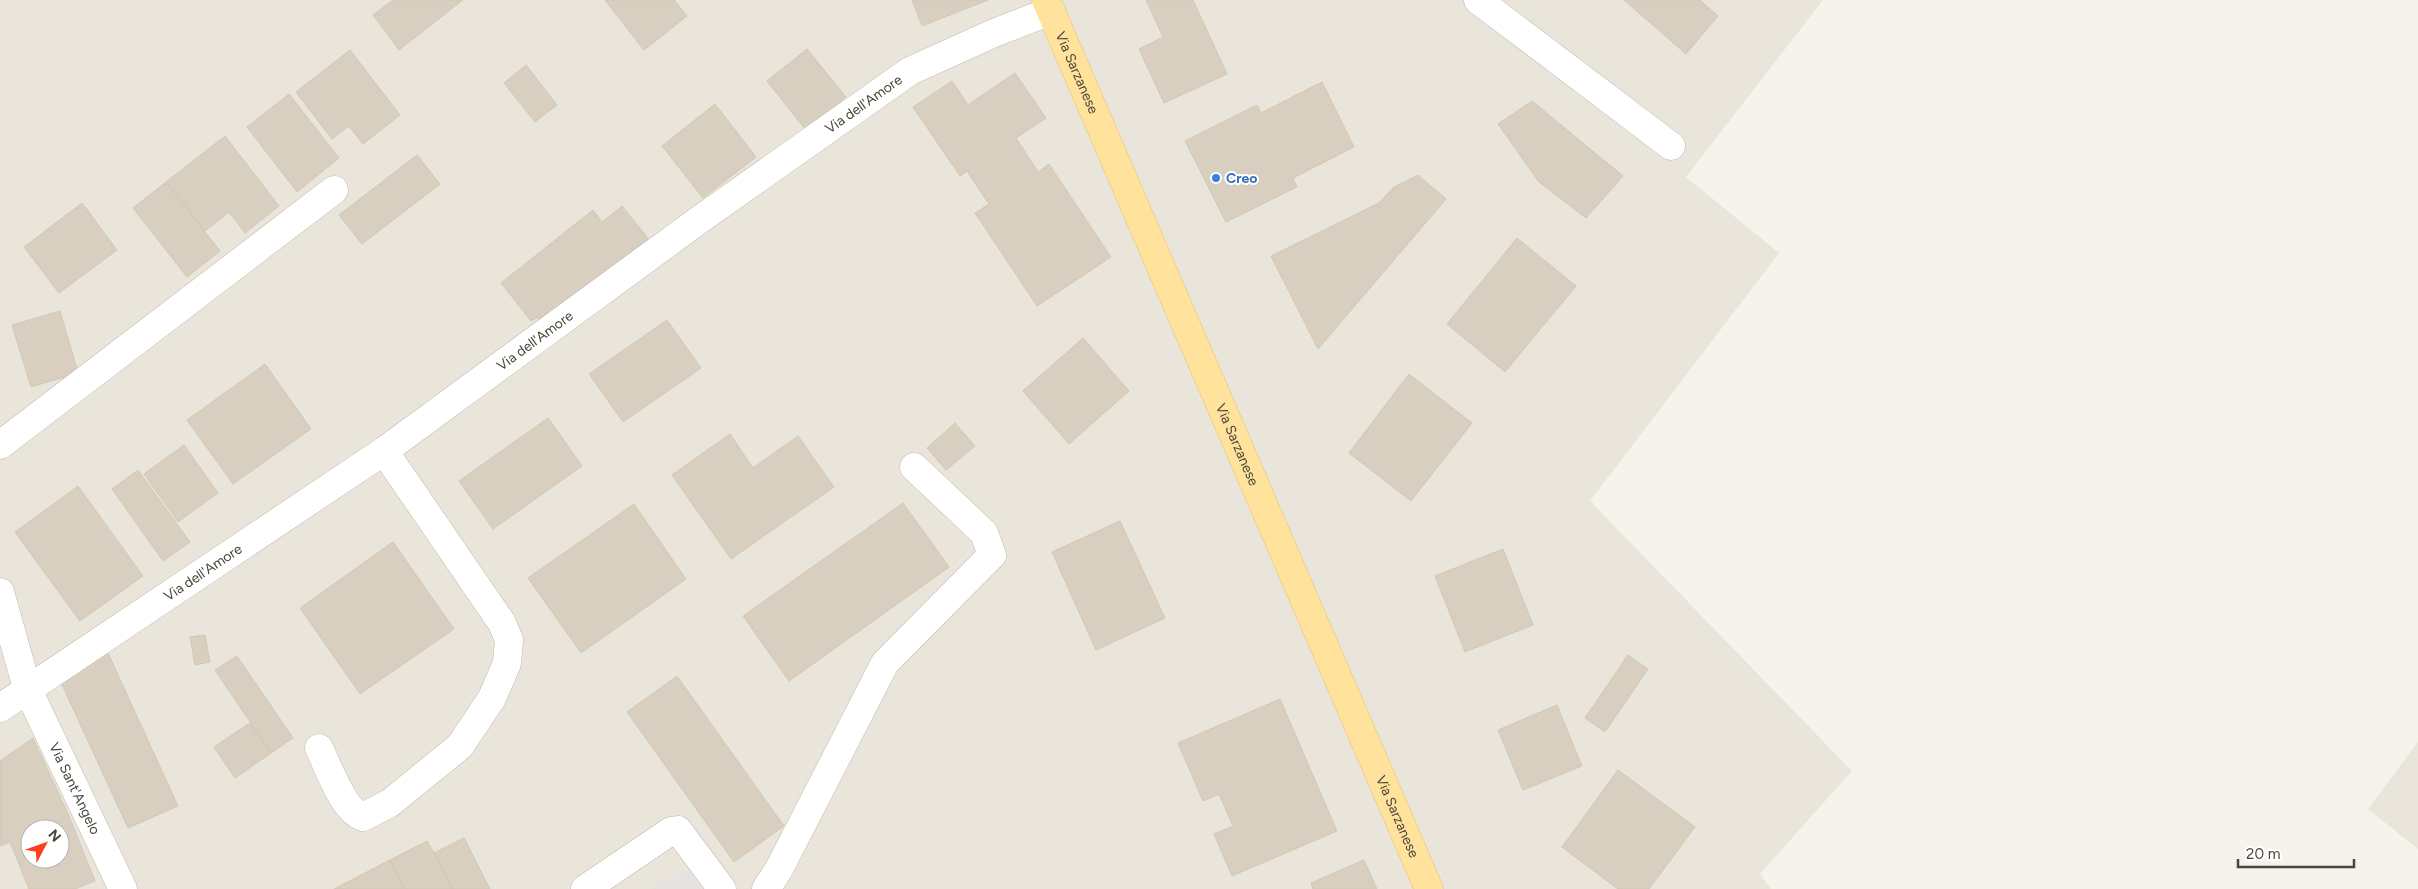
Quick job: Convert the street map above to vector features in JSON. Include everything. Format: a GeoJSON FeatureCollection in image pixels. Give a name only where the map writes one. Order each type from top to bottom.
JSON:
{"type":"FeatureCollection","features":[{"type":"Feature","properties":{"kind":"main road","name":"Via Sarzanese"},"geometry":{"type":"LineString","coordinates":[[1049,6],[1428,889]]}},
{"type":"Feature","properties":{"kind":"street"},"geometry":{"type":"LineString","coordinates":[[1478,0],[1672,146]]}},
{"type":"Feature","properties":{"kind":"street","name":"Via dell'Amore"},"geometry":{"type":"LineString","coordinates":[[0,708],[27,688],[384,451],[698,220],[910,71],[1049,6]]}},
{"type":"Feature","properties":{"kind":"street"},"geometry":{"type":"LineString","coordinates":[[0,446],[334,190]]}},
{"type":"Feature","properties":{"kind":"street"},"geometry":{"type":"LineString","coordinates":[[319,748],[345,802],[356,815],[363,817],[390,803],[460,746],[492,698],[507,664],[509,640],[502,624],[384,451]]}},
{"type":"Feature","properties":{"kind":"street"},"geometry":{"type":"LineString","coordinates":[[766,889],[783,860],[885,663],[992,555],[984,533],[914,468]]}},
{"type":"Feature","properties":{"kind":"street","name":"Via Sant'Angelo"},"geometry":{"type":"LineString","coordinates":[[0,592],[27,688],[123,889]]}},
{"type":"Feature","properties":{"kind":"street"},"geometry":{"type":"LineString","coordinates":[[585,889],[671,831],[678,830],[722,889]]}},
{"type":"Feature","properties":{"kind":"shaded area"},"geometry":{"type":"Polygon","coordinates":[[[0,0],[1823,0],[1686,177],[1779,253],[1590,501],[1852,771],[1760,874],[1771,889],[0,889],[0,0]]]}},
{"type":"Feature","properties":{"kind":"shaded area"},"geometry":{"type":"Polygon","coordinates":[[[2418,742],[2418,849],[2368,809],[2418,742]]]}},
{"type":"Feature","properties":{"kind":"shaded area"},"geometry":{"type":"Polygon","coordinates":[[[690,871],[701,889],[652,889],[690,871]]]}},
{"type":"Feature","properties":{"kind":"building"},"geometry":{"type":"Polygon","coordinates":[[[393,0],[463,0],[399,50],[373,15],[393,0]]]}},
{"type":"Feature","properties":{"kind":"building"},"geometry":{"type":"Polygon","coordinates":[[[605,0],[674,0],[687,16],[644,50],[605,0]]]}},
{"type":"Feature","properties":{"kind":"building"},"geometry":{"type":"Polygon","coordinates":[[[912,0],[988,0],[922,26],[912,0]]]}},
{"type":"Feature","properties":{"kind":"building"},"geometry":{"type":"Polygon","coordinates":[[[1146,0],[1193,0],[1227,74],[1164,103],[1139,49],[1163,37],[1146,0]]]}},
{"type":"Feature","properties":{"kind":"building"},"geometry":{"type":"Polygon","coordinates":[[[1624,0],[1700,0],[1718,16],[1686,54],[1624,0]]]}},
{"type":"Feature","properties":{"kind":"building"},"geometry":{"type":"Polygon","coordinates":[[[807,49],[846,97],[805,129],[767,81],[807,49]]]}},
{"type":"Feature","properties":{"kind":"building"},"geometry":{"type":"Polygon","coordinates":[[[350,50],[400,115],[363,144],[349,126],[332,139],[296,92],[350,50]]]}},
{"type":"Feature","properties":{"kind":"building"},"geometry":{"type":"Polygon","coordinates":[[[526,65],[557,105],[535,122],[504,83],[526,65]]]}},
{"type":"Feature","properties":{"kind":"building"},"geometry":{"type":"Polygon","coordinates":[[[1015,73],[1046,118],[1016,138],[1038,172],[1049,164],[1111,257],[1037,306],[975,213],[989,204],[967,171],[960,176],[913,107],[952,81],[968,105],[1015,73]]]}},
{"type":"Feature","properties":{"kind":"building"},"geometry":{"type":"Polygon","coordinates":[[[1322,82],[1354,147],[1293,178],[1297,187],[1226,222],[1185,141],[1257,105],[1261,113],[1322,82]]]}},
{"type":"Feature","properties":{"kind":"building"},"geometry":{"type":"Polygon","coordinates":[[[289,94],[339,158],[297,192],[247,127],[289,94]]]}},
{"type":"Feature","properties":{"kind":"building"},"geometry":{"type":"Polygon","coordinates":[[[1532,101],[1623,176],[1586,218],[1539,182],[1498,124],[1532,101]]]}},
{"type":"Feature","properties":{"kind":"building"},"geometry":{"type":"Polygon","coordinates":[[[715,104],[756,157],[703,198],[662,146],[715,104]]]}},
{"type":"Feature","properties":{"kind":"building"},"geometry":{"type":"Polygon","coordinates":[[[225,136],[279,206],[245,233],[229,212],[205,231],[166,182],[225,136]]]}},
{"type":"Feature","properties":{"kind":"building"},"geometry":{"type":"Polygon","coordinates":[[[417,155],[440,184],[362,244],[339,215],[417,155]]]}},
{"type":"Feature","properties":{"kind":"building"},"geometry":{"type":"Polygon","coordinates":[[[1418,175],[1446,199],[1318,349],[1271,256],[1379,203],[1394,187],[1418,175]]]}},
{"type":"Feature","properties":{"kind":"building"},"geometry":{"type":"Polygon","coordinates":[[[166,182],[220,251],[187,277],[133,208],[166,182]]]}},
{"type":"Feature","properties":{"kind":"building"},"geometry":{"type":"Polygon","coordinates":[[[82,203],[117,250],[59,293],[24,247],[82,203]]]}},
{"type":"Feature","properties":{"kind":"building"},"geometry":{"type":"Polygon","coordinates":[[[622,206],[651,242],[591,289],[587,284],[540,321],[538,317],[531,321],[501,283],[593,210],[602,222],[622,206]]]}},
{"type":"Feature","properties":{"kind":"building"},"geometry":{"type":"Polygon","coordinates":[[[1517,238],[1576,286],[1505,372],[1447,324],[1517,238]]]}},
{"type":"Feature","properties":{"kind":"building"},"geometry":{"type":"Polygon","coordinates":[[[60,311],[78,373],[31,387],[12,325],[60,311]]]}},
{"type":"Feature","properties":{"kind":"building"},"geometry":{"type":"Polygon","coordinates":[[[667,320],[701,368],[623,422],[589,374],[667,320]]]}},
{"type":"Feature","properties":{"kind":"building"},"geometry":{"type":"Polygon","coordinates":[[[1083,338],[1129,391],[1069,444],[1023,391],[1083,338]]]}},
{"type":"Feature","properties":{"kind":"building"},"geometry":{"type":"Polygon","coordinates":[[[265,364],[311,429],[233,484],[187,420],[265,364]]]}},
{"type":"Feature","properties":{"kind":"building"},"geometry":{"type":"Polygon","coordinates":[[[1409,374],[1472,423],[1411,501],[1349,453],[1409,374]]]}},
{"type":"Feature","properties":{"kind":"building"},"geometry":{"type":"Polygon","coordinates":[[[548,418],[582,466],[493,529],[459,481],[548,418]]]}},
{"type":"Feature","properties":{"kind":"building"},"geometry":{"type":"Polygon","coordinates":[[[955,423],[975,446],[946,470],[927,448],[955,423]]]}},
{"type":"Feature","properties":{"kind":"building"},"geometry":{"type":"Polygon","coordinates":[[[730,434],[753,468],[798,436],[834,487],[731,559],[672,475],[730,434]]]}},
{"type":"Feature","properties":{"kind":"building"},"geometry":{"type":"Polygon","coordinates":[[[184,445],[218,493],[178,522],[144,474],[184,445]]]}},
{"type":"Feature","properties":{"kind":"building"},"geometry":{"type":"Polygon","coordinates":[[[138,470],[190,542],[163,561],[112,489],[138,470]]]}},
{"type":"Feature","properties":{"kind":"building"},"geometry":{"type":"Polygon","coordinates":[[[78,486],[143,576],[80,621],[15,532],[78,486]]]}},
{"type":"Feature","properties":{"kind":"building"},"geometry":{"type":"Polygon","coordinates":[[[903,503],[949,567],[789,681],[743,616],[903,503]]]}},
{"type":"Feature","properties":{"kind":"building"},"geometry":{"type":"Polygon","coordinates":[[[634,504],[686,579],[581,653],[528,578],[634,504]]]}},
{"type":"Feature","properties":{"kind":"building"},"geometry":{"type":"Polygon","coordinates":[[[1120,521],[1165,618],[1096,650],[1052,552],[1120,521]]]}},
{"type":"Feature","properties":{"kind":"building"},"geometry":{"type":"Polygon","coordinates":[[[393,542],[454,629],[360,694],[300,608],[393,542]]]}},
{"type":"Feature","properties":{"kind":"building"},"geometry":{"type":"Polygon","coordinates":[[[1503,549],[1533,625],[1465,652],[1435,576],[1503,549]]]}},
{"type":"Feature","properties":{"kind":"building"},"geometry":{"type":"Polygon","coordinates":[[[205,635],[210,662],[195,665],[190,637],[205,635]]]}},
{"type":"Feature","properties":{"kind":"building"},"geometry":{"type":"Polygon","coordinates":[[[108,653],[178,806],[128,828],[58,676],[108,653]]]}},
{"type":"Feature","properties":{"kind":"building"},"geometry":{"type":"Polygon","coordinates":[[[1628,655],[1648,669],[1605,732],[1585,718],[1628,655]]]}},
{"type":"Feature","properties":{"kind":"building"},"geometry":{"type":"Polygon","coordinates":[[[237,656],[293,738],[271,753],[215,670],[237,656]]]}},
{"type":"Feature","properties":{"kind":"building"},"geometry":{"type":"Polygon","coordinates":[[[677,676],[784,826],[734,862],[627,712],[677,676]]]}},
{"type":"Feature","properties":{"kind":"building"},"geometry":{"type":"Polygon","coordinates":[[[1280,699],[1337,831],[1232,876],[1214,834],[1233,826],[1219,794],[1203,801],[1178,743],[1280,699]]]}},
{"type":"Feature","properties":{"kind":"building"},"geometry":{"type":"Polygon","coordinates":[[[1557,705],[1582,766],[1523,790],[1498,730],[1557,705]]]}},
{"type":"Feature","properties":{"kind":"building"},"geometry":{"type":"Polygon","coordinates":[[[250,723],[271,753],[235,778],[214,747],[250,723]]]}},
{"type":"Feature","properties":{"kind":"building"},"geometry":{"type":"Polygon","coordinates":[[[33,738],[69,816],[95,881],[75,889],[29,889],[21,869],[70,869],[70,819],[20,819],[20,867],[10,842],[0,846],[0,761],[33,738]]]}},
{"type":"Feature","properties":{"kind":"building"},"geometry":{"type":"Polygon","coordinates":[[[1618,770],[1695,827],[1649,889],[1618,889],[1562,847],[1618,770]]]}},
{"type":"Feature","properties":{"kind":"building"},"geometry":{"type":"Polygon","coordinates":[[[464,838],[490,889],[453,889],[434,853],[464,838]]]}},
{"type":"Feature","properties":{"kind":"building"},"geometry":{"type":"Polygon","coordinates":[[[427,841],[453,889],[405,889],[390,860],[427,841]]]}},
{"type":"Feature","properties":{"kind":"building"},"geometry":{"type":"Polygon","coordinates":[[[390,860],[405,889],[334,889],[390,860]]]}},
{"type":"Feature","properties":{"kind":"building"},"geometry":{"type":"Polygon","coordinates":[[[1364,860],[1377,889],[1313,889],[1311,883],[1364,860]]]}},
{"type":"Feature","properties":{"kind":"place","name":"Creo"},"geometry":{"type":"Point","coordinates":[1216,178]}}]}
